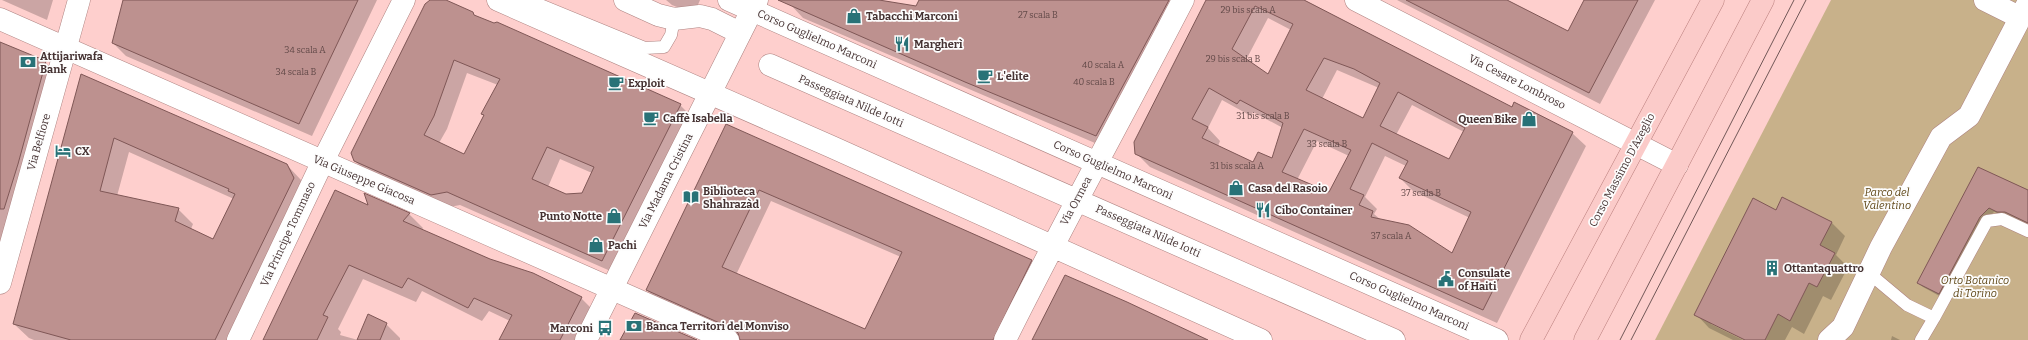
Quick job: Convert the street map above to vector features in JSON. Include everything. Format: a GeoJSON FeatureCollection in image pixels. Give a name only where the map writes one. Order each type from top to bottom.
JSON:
{"type":"FeatureCollection","features":[{"type":"Feature","properties":{"kind":"main road","name":"Corso Massimo D'Azeglio"},"geometry":{"type":"LineString","coordinates":[[1531,340],[1713,0]]}},
{"type":"Feature","properties":{"kind":"main road"},"geometry":{"type":"LineString","coordinates":[[1585,340],[1763,0]]}},
{"type":"Feature","properties":{"kind":"street","name":"Via Belfiore"},"geometry":{"type":"LineString","coordinates":[[0,283],[79,0]]}},
{"type":"Feature","properties":{"kind":"street","name":"Via Principe Tommaso"},"geometry":{"type":"LineString","coordinates":[[238,340],[322,162],[404,0]]}},
{"type":"Feature","properties":{"kind":"street"},"geometry":{"type":"LineString","coordinates":[[498,0],[710,93],[1261,340]]}},
{"type":"Feature","properties":{"kind":"street"},"geometry":{"type":"LineString","coordinates":[[625,0],[674,19],[700,16],[712,19],[740,33]]}},
{"type":"Feature","properties":{"kind":"street","name":"Corso Guglielmo Marconi"},"geometry":{"type":"LineString","coordinates":[[729,0],[754,5],[1096,162],[1497,340]]}},
{"type":"Feature","properties":{"kind":"street","name":"Via Ormea"},"geometry":{"type":"LineString","coordinates":[[1005,340],[1076,199],[1096,162],[1111,139],[1183,0]]}},
{"type":"Feature","properties":{"kind":"street","name":"Via Cesare Lombroso"},"geometry":{"type":"LineString","coordinates":[[1356,0],[1677,165]]}},
{"type":"Feature","properties":{"kind":"street"},"geometry":{"type":"LineString","coordinates":[[1829,340],[1843,327],[1870,274],[1881,247],[1941,137],[1969,116],[2024,10],[1985,0]]}},
{"type":"Feature","properties":{"kind":"street","name":"Via Madama Cristina"},"geometry":{"type":"LineString","coordinates":[[586,340],[754,5]]}},
{"type":"Feature","properties":{"kind":"street","name":"Via Giuseppe Giacosa"},"geometry":{"type":"LineString","coordinates":[[0,19],[65,49],[728,340]]}},
{"type":"Feature","properties":{"kind":"street","name":"Passeggiata Nilde Iotti"},"geometry":{"type":"LineString","coordinates":[[770,65],[1394,340]]}},
{"type":"Feature","properties":{"kind":"lane"},"geometry":{"type":"LineString","coordinates":[[528,0],[645,48],[664,47],[671,35],[674,19]]}},
{"type":"Feature","properties":{"kind":"lane"},"geometry":{"type":"LineString","coordinates":[[1921,340],[1987,221],[2002,219],[2028,231]]}},
{"type":"Feature","properties":{"kind":"lane"},"geometry":{"type":"LineString","coordinates":[[1870,274],[1906,305],[1934,318]]}},
{"type":"Feature","properties":{"kind":"green space","name":"Parco del Valentino"},"geometry":{"type":"Polygon","coordinates":[[[1831,0],[2028,0],[2028,340],[1655,340],[1831,0]]]}},
{"type":"Feature","properties":{"kind":"building"},"geometry":{"type":"Polygon","coordinates":[[[123,0],[358,0],[299,124],[112,43],[123,0]]]}},
{"type":"Feature","properties":{"kind":"building"},"geometry":{"type":"Polygon","coordinates":[[[430,0],[446,0],[473,12],[474,15],[494,23],[497,22],[681,104],[602,261],[447,192],[431,195],[354,161],[351,153],[425,4],[430,0]],[[454,60],[434,116],[424,135],[464,154],[484,115],[481,114],[500,79],[454,60]],[[547,147],[532,179],[566,194],[582,193],[594,167],[547,147]]]}},
{"type":"Feature","properties":{"kind":"building"},"geometry":{"type":"Polygon","coordinates":[[[778,0],[879,0],[916,6],[919,0],[1169,0],[1096,136],[965,82],[778,0]]]}},
{"type":"Feature","properties":{"kind":"building"},"geometry":{"type":"Polygon","coordinates":[[[1206,0],[1304,0],[1512,107],[1514,102],[1573,132],[1483,310],[1135,154],[1134,142],[1206,0]],[[1255,6],[1232,49],[1268,74],[1293,24],[1255,6]],[[1324,58],[1306,90],[1363,118],[1380,83],[1354,69],[1324,58]],[[1209,88],[1192,119],[1208,127],[1202,138],[1253,162],[1258,152],[1272,158],[1283,123],[1240,100],[1237,104],[1209,88]],[[1398,92],[1380,126],[1449,159],[1465,128],[1398,92]],[[1304,129],[1282,172],[1329,192],[1351,150],[1304,129]],[[1372,143],[1350,189],[1364,195],[1359,205],[1373,211],[1371,217],[1409,225],[1452,253],[1471,212],[1399,178],[1408,161],[1372,143]]]}},
{"type":"Feature","properties":{"kind":"building"},"geometry":{"type":"Polygon","coordinates":[[[1406,0],[1507,0],[1568,31],[1584,0],[1638,0],[1589,93],[1406,0]]]}},
{"type":"Feature","properties":{"kind":"building"},"geometry":{"type":"Polygon","coordinates":[[[0,42],[46,61],[4,209],[0,209],[0,42]]]}},
{"type":"Feature","properties":{"kind":"building"},"geometry":{"type":"Polygon","coordinates":[[[81,74],[287,164],[294,178],[215,340],[71,340],[13,324],[81,74]],[[114,138],[100,191],[179,208],[175,221],[213,239],[235,194],[228,191],[229,189],[114,138]]]}},
{"type":"Feature","properties":{"kind":"building"},"geometry":{"type":"Polygon","coordinates":[[[726,124],[1032,260],[993,340],[740,340],[738,333],[733,329],[646,290],[726,124]],[[759,190],[722,267],[865,329],[902,252],[759,190]]]}},
{"type":"Feature","properties":{"kind":"building"},"geometry":{"type":"Polygon","coordinates":[[[1978,167],[2028,190],[2028,223],[2005,212],[1997,212],[1989,208],[1980,217],[1939,294],[1917,283],[1978,167]]]}},
{"type":"Feature","properties":{"kind":"building"},"geometry":{"type":"Polygon","coordinates":[[[335,190],[368,205],[364,193],[410,213],[403,221],[490,259],[533,273],[582,297],[560,340],[499,340],[512,315],[474,298],[468,308],[408,278],[402,288],[349,265],[323,315],[328,317],[317,340],[263,340],[335,190]]]}},
{"type":"Feature","properties":{"kind":"building","name":"Ottantaquattro"},"geometry":{"type":"Polygon","coordinates":[[[1782,197],[1832,222],[1820,245],[1835,253],[1817,287],[1809,283],[1790,321],[1778,314],[1765,340],[1745,340],[1694,315],[1753,198],[1776,210],[1782,197]]]}},
{"type":"Feature","properties":{"kind":"building"},"geometry":{"type":"Polygon","coordinates":[[[1065,275],[1127,302],[1208,340],[1032,340],[1065,275]]]}},
{"type":"Feature","properties":{"kind":"building"},"geometry":{"type":"Polygon","coordinates":[[[635,313],[697,340],[620,340],[635,313]]]}},
{"type":"Feature","properties":{"kind":"building"},"geometry":{"type":"Polygon","coordinates":[[[368,314],[387,323],[380,340],[357,340],[368,314]]]}},
{"type":"Feature","properties":{"kind":"tram line"},"geometry":{"type":"LineString","coordinates":[[1620,340],[1794,0]]}},
{"type":"Feature","properties":{"kind":"tram line"},"geometry":{"type":"LineString","coordinates":[[1631,340],[1806,0]]}},
{"type":"Feature","properties":{"kind":"place","name":"Tabacchi Marconi"},"geometry":{"type":"Point","coordinates":[854,16]}},
{"type":"Feature","properties":{"kind":"place","name":"Margherì"},"geometry":{"type":"Point","coordinates":[902,44]}},
{"type":"Feature","properties":{"kind":"place","name":"Attijariwafa Bank"},"geometry":{"type":"Point","coordinates":[28,62]}},
{"type":"Feature","properties":{"kind":"place","name":"L'elite"},"geometry":{"type":"Point","coordinates":[985,76]}},
{"type":"Feature","properties":{"kind":"place","name":"Exploit"},"geometry":{"type":"Point","coordinates":[616,83]}},
{"type":"Feature","properties":{"kind":"place","name":"Caffè Isabella"},"geometry":{"type":"Point","coordinates":[651,118]}},
{"type":"Feature","properties":{"kind":"place","name":"Queen Bike"},"geometry":{"type":"Point","coordinates":[1529,119]}},
{"type":"Feature","properties":{"kind":"place","name":"CX"},"geometry":{"type":"Point","coordinates":[63,151]}},
{"type":"Feature","properties":{"kind":"place","name":"Casa del Rasoio"},"geometry":{"type":"Point","coordinates":[1236,188]}},
{"type":"Feature","properties":{"kind":"place","name":"Biblioteca Shahrazàd"},"geometry":{"type":"Point","coordinates":[691,197]}},
{"type":"Feature","properties":{"kind":"place","name":"Cibo Container"},"geometry":{"type":"Point","coordinates":[1263,210]}},
{"type":"Feature","properties":{"kind":"place","name":"Punto Notte"},"geometry":{"type":"Point","coordinates":[614,216]}},
{"type":"Feature","properties":{"kind":"place","name":"Pachi"},"geometry":{"type":"Point","coordinates":[596,245]}},
{"type":"Feature","properties":{"kind":"place","name":"Ottantaquattro"},"geometry":{"type":"Point","coordinates":[1772,268]}},
{"type":"Feature","properties":{"kind":"place","name":"Consulate of Haiti"},"geometry":{"type":"Point","coordinates":[1446,279]}},
{"type":"Feature","properties":{"kind":"place","name":"Banca Territori del Monviso"},"geometry":{"type":"Point","coordinates":[634,326]}},
{"type":"Feature","properties":{"kind":"place","name":"Marconi"},"geometry":{"type":"Point","coordinates":[605,328]}},
{"type":"Feature","properties":{"kind":"park label","name":"Orto Botanico di Torino"},"geometry":{"type":"Point","coordinates":[1975,286]}}]}
